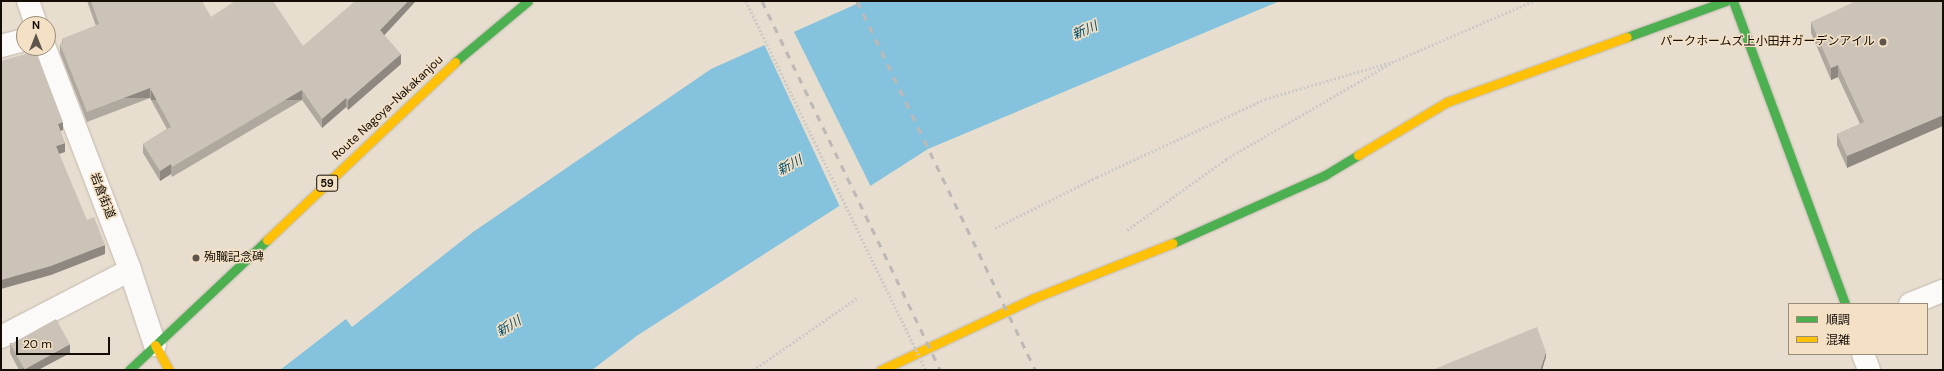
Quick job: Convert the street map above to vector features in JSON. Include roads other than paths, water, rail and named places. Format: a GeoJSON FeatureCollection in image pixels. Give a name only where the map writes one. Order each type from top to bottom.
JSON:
{"type":"FeatureCollection","features":[{"type":"Feature","properties":{"kind":"street"},"geometry":{"type":"LineString","coordinates":[[28,1],[33,16]]}},
{"type":"Feature","properties":{"kind":"street","name":"Route Nagoya-Nakakanjou"},"geometry":{"type":"LineString","coordinates":[[129,370],[476,42],[528,1]]}},
{"type":"Feature","properties":{"kind":"street"},"geometry":{"type":"LineString","coordinates":[[882,370],[1034,298],[1172,244],[1325,176],[1447,102],[1726,1]]}},
{"type":"Feature","properties":{"kind":"street"},"geometry":{"type":"LineString","coordinates":[[1733,1],[1845,303]]}},
{"type":"Feature","properties":{"kind":"street"},"geometry":{"type":"LineString","coordinates":[[1,46],[16,42]]}},
{"type":"Feature","properties":{"kind":"street","name":"岩倉街道"},"geometry":{"type":"LineString","coordinates":[[48,56],[130,270],[155,345]]}},
{"type":"Feature","properties":{"kind":"street"},"geometry":{"type":"LineString","coordinates":[[1,337],[130,270]]}},
{"type":"Feature","properties":{"kind":"street"},"geometry":{"type":"LineString","coordinates":[[1913,303],[1943,291]]}},
{"type":"Feature","properties":{"kind":"street"},"geometry":{"type":"LineString","coordinates":[[155,345],[170,370]]}},
{"type":"Feature","properties":{"kind":"street"},"geometry":{"type":"LineString","coordinates":[[1863,355],[1869,370]]}},
{"type":"Feature","properties":{"kind":"water","name":"新川"},"geometry":{"type":"Polygon","coordinates":[[[863,1],[1280,1],[928,149],[638,335],[592,370],[280,370],[346,319],[352,327],[473,232],[711,69],[863,1]]]}},
{"type":"Feature","properties":{"kind":"railway"},"geometry":{"type":"LineString","coordinates":[[762,1],[940,370]]}},
{"type":"Feature","properties":{"kind":"railway"},"geometry":{"type":"LineString","coordinates":[[857,1],[1035,370]]}},
{"type":"Feature","properties":{"kind":"place","name":"パークホームズ上小田井ガーデンアイル"},"geometry":{"type":"Point","coordinates":[1883,42]}},
{"type":"Feature","properties":{"kind":"place","name":"殉職記念碑"},"geometry":{"type":"Point","coordinates":[196,258]}}]}
